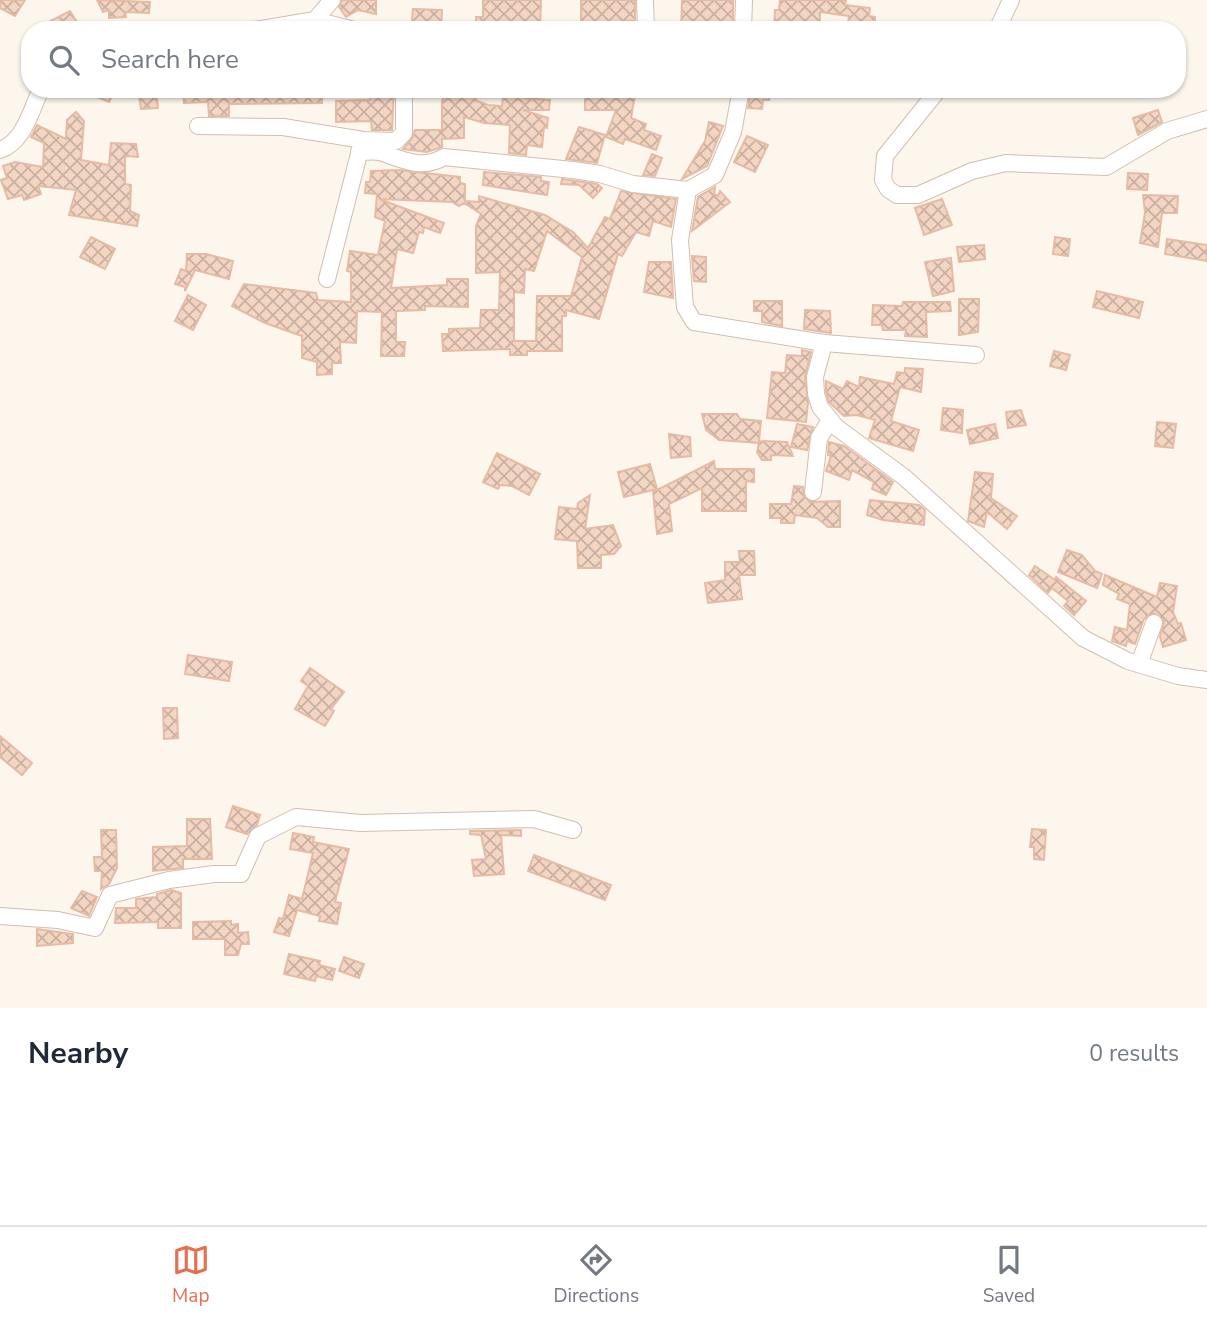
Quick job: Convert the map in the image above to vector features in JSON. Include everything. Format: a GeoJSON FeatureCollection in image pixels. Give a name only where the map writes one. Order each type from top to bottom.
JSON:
{"type":"FeatureCollection","features":[{"type":"Feature","properties":{"kind":"street"},"geometry":{"type":"LineString","coordinates":[[315,20],[332,0]]}},
{"type":"Feature","properties":{"kind":"street"},"geometry":{"type":"LineString","coordinates":[[645,0],[646,21]]}},
{"type":"Feature","properties":{"kind":"street"},"geometry":{"type":"LineString","coordinates":[[743,21],[744,0]]}},
{"type":"Feature","properties":{"kind":"street"},"geometry":{"type":"LineString","coordinates":[[1002,21],[1011,0]]}},
{"type":"Feature","properties":{"kind":"street"},"geometry":{"type":"LineString","coordinates":[[309,21],[319,21]]}},
{"type":"Feature","properties":{"kind":"street"},"geometry":{"type":"LineString","coordinates":[[0,150],[9,147],[20,135],[37,98]]}},
{"type":"Feature","properties":{"kind":"street"},"geometry":{"type":"LineString","coordinates":[[361,146],[400,139],[404,133],[404,98]]}},
{"type":"Feature","properties":{"kind":"street"},"geometry":{"type":"LineString","coordinates":[[198,127],[283,127],[380,151],[398,161],[435,163],[444,156],[517,163],[600,174],[633,184],[688,190],[715,175],[733,132],[739,98]]}},
{"type":"Feature","properties":{"kind":"street"},"geometry":{"type":"LineString","coordinates":[[932,98],[885,156],[883,180],[888,189],[897,195],[918,195],[978,169],[1006,163],[1106,167],[1167,131],[1207,120]]}},
{"type":"Feature","properties":{"kind":"street"},"geometry":{"type":"LineString","coordinates":[[327,279],[361,146]]}},
{"type":"Feature","properties":{"kind":"street"},"geometry":{"type":"LineString","coordinates":[[688,190],[680,240],[685,307],[694,322],[824,343],[976,355]]}},
{"type":"Feature","properties":{"kind":"street"},"geometry":{"type":"LineString","coordinates":[[824,343],[815,387],[820,407],[830,420],[904,477],[1083,638],[1104,651],[1139,664],[1178,676],[1207,680]]}},
{"type":"Feature","properties":{"kind":"street"},"geometry":{"type":"LineString","coordinates":[[813,492],[819,438],[830,420]]}},
{"type":"Feature","properties":{"kind":"street"},"geometry":{"type":"LineString","coordinates":[[1139,664],[1154,623]]}},
{"type":"Feature","properties":{"kind":"street"},"geometry":{"type":"LineString","coordinates":[[0,916],[58,920],[95,928],[110,895],[169,880],[214,874],[241,874],[258,836],[296,817],[361,823],[534,819],[573,830]]}},
{"type":"Feature","properties":{"kind":"building"},"geometry":{"type":"Polygon","coordinates":[[[0,0],[25,0],[15,16],[0,8],[0,0]]]}},
{"type":"Feature","properties":{"kind":"building"},"geometry":{"type":"Polygon","coordinates":[[[97,0],[150,2],[149,13],[125,12],[126,17],[109,18],[109,10],[103,12],[97,0]]]}},
{"type":"Feature","properties":{"kind":"building"},"geometry":{"type":"Polygon","coordinates":[[[342,0],[376,0],[376,14],[358,10],[346,17],[339,7],[342,0]]]}},
{"type":"Feature","properties":{"kind":"building"},"geometry":{"type":"Polygon","coordinates":[[[483,0],[541,0],[540,21],[476,21],[476,17],[483,17],[483,0]]]}},
{"type":"Feature","properties":{"kind":"building"},"geometry":{"type":"Polygon","coordinates":[[[581,0],[635,0],[635,21],[581,21],[581,0]]]}},
{"type":"Feature","properties":{"kind":"building"},"geometry":{"type":"Polygon","coordinates":[[[682,0],[733,0],[733,21],[681,21],[682,0]]]}},
{"type":"Feature","properties":{"kind":"building"},"geometry":{"type":"Polygon","coordinates":[[[780,0],[846,0],[845,5],[870,8],[869,16],[875,17],[875,21],[848,21],[849,16],[820,12],[820,21],[774,21],[775,10],[779,10],[780,0]]]}},
{"type":"Feature","properties":{"kind":"building"},"geometry":{"type":"Polygon","coordinates":[[[413,9],[442,10],[441,21],[412,21],[413,9]]]}},
{"type":"Feature","properties":{"kind":"building"},"geometry":{"type":"Polygon","coordinates":[[[70,11],[76,21],[51,21],[70,11]]]}},
{"type":"Feature","properties":{"kind":"building"},"geometry":{"type":"Polygon","coordinates":[[[139,98],[157,98],[158,108],[141,109],[139,98]]]}},
{"type":"Feature","properties":{"kind":"building"},"geometry":{"type":"Polygon","coordinates":[[[184,98],[322,98],[322,103],[229,104],[229,116],[209,116],[208,102],[184,103],[184,98]]]}},
{"type":"Feature","properties":{"kind":"building"},"geometry":{"type":"Polygon","coordinates":[[[394,98],[392,130],[372,130],[371,121],[336,122],[336,101],[394,98]]]}},
{"type":"Feature","properties":{"kind":"building"},"geometry":{"type":"Polygon","coordinates":[[[443,98],[476,98],[475,100],[488,105],[502,106],[503,98],[550,100],[549,110],[523,110],[548,118],[542,147],[527,145],[526,155],[509,153],[510,125],[484,123],[464,117],[464,138],[442,139],[442,147],[427,152],[403,149],[415,130],[442,130],[443,98]]]}},
{"type":"Feature","properties":{"kind":"building"},"geometry":{"type":"Polygon","coordinates":[[[585,98],[634,98],[631,118],[646,124],[644,130],[661,136],[656,150],[625,139],[623,144],[606,137],[616,110],[585,110],[585,98]]]}},
{"type":"Feature","properties":{"kind":"building"},"geometry":{"type":"Polygon","coordinates":[[[750,98],[769,98],[763,100],[762,109],[748,108],[750,98]]]}},
{"type":"Feature","properties":{"kind":"building"},"geometry":{"type":"Polygon","coordinates":[[[1158,110],[1162,122],[1138,135],[1133,118],[1158,110]]]}},
{"type":"Feature","properties":{"kind":"building"},"geometry":{"type":"Polygon","coordinates":[[[76,112],[84,121],[81,160],[109,165],[111,143],[136,144],[138,157],[125,156],[125,184],[131,185],[130,211],[139,215],[137,226],[69,215],[76,190],[38,186],[41,194],[24,200],[22,195],[8,199],[1,180],[7,178],[3,166],[15,162],[43,167],[44,143],[31,137],[37,125],[66,139],[67,120],[76,112]]]}},
{"type":"Feature","properties":{"kind":"building"},"geometry":{"type":"Polygon","coordinates":[[[709,122],[723,126],[707,166],[682,179],[705,141],[709,122]]]}},
{"type":"Feature","properties":{"kind":"building"},"geometry":{"type":"Polygon","coordinates":[[[579,127],[605,135],[597,163],[566,159],[579,127]]]}},
{"type":"Feature","properties":{"kind":"building"},"geometry":{"type":"Polygon","coordinates":[[[747,136],[768,145],[755,172],[734,162],[747,136]]]}},
{"type":"Feature","properties":{"kind":"building"},"geometry":{"type":"Polygon","coordinates":[[[652,154],[662,158],[655,176],[643,175],[652,154]]]}},
{"type":"Feature","properties":{"kind":"building"},"geometry":{"type":"Polygon","coordinates":[[[399,170],[460,177],[460,183],[465,184],[465,201],[479,202],[479,196],[545,215],[573,232],[588,248],[605,217],[610,219],[621,191],[676,199],[671,227],[653,221],[649,236],[636,232],[622,256],[618,254],[599,319],[566,310],[566,316],[562,316],[562,351],[527,351],[527,355],[510,355],[510,349],[443,351],[442,334],[449,334],[449,329],[480,328],[481,310],[499,310],[500,272],[476,273],[476,226],[481,214],[464,203],[459,206],[452,202],[379,199],[444,223],[440,233],[424,227],[423,233],[419,232],[413,253],[397,249],[391,288],[447,285],[447,279],[468,279],[468,307],[425,306],[425,310],[396,311],[396,342],[405,342],[404,356],[381,356],[382,312],[357,311],[356,343],[340,342],[341,363],[332,363],[332,374],[317,375],[317,362],[302,358],[302,336],[265,323],[232,306],[244,284],[316,293],[318,300],[351,302],[351,272],[347,271],[350,251],[378,255],[385,221],[375,217],[377,194],[365,193],[371,171],[399,170]],[[547,231],[534,271],[525,269],[524,293],[514,292],[514,341],[536,341],[537,296],[571,296],[582,257],[547,231]]]}},
{"type":"Feature","properties":{"kind":"building"},"geometry":{"type":"Polygon","coordinates":[[[484,172],[541,177],[541,181],[549,182],[547,195],[483,185],[484,172]]]}},
{"type":"Feature","properties":{"kind":"building"},"geometry":{"type":"Polygon","coordinates":[[[1128,173],[1148,174],[1147,190],[1127,189],[1128,173]]]}},
{"type":"Feature","properties":{"kind":"building"},"geometry":{"type":"Polygon","coordinates":[[[562,179],[597,184],[602,188],[593,198],[579,185],[561,184],[562,179]]]}},
{"type":"Feature","properties":{"kind":"building"},"geometry":{"type":"Polygon","coordinates":[[[715,187],[714,194],[718,196],[720,191],[730,202],[692,231],[698,197],[715,187]]]}},
{"type":"Feature","properties":{"kind":"building"},"geometry":{"type":"Polygon","coordinates":[[[1143,195],[1178,196],[1177,213],[1162,213],[1158,247],[1140,243],[1145,213],[1143,195]]]}},
{"type":"Feature","properties":{"kind":"building"},"geometry":{"type":"Polygon","coordinates":[[[942,199],[952,225],[924,235],[915,208],[942,199]]]}},
{"type":"Feature","properties":{"kind":"building"},"geometry":{"type":"Polygon","coordinates":[[[91,237],[115,249],[105,269],[80,257],[91,237]]]}},
{"type":"Feature","properties":{"kind":"building"},"geometry":{"type":"Polygon","coordinates":[[[1055,237],[1070,239],[1068,256],[1053,254],[1055,237]]]}},
{"type":"Feature","properties":{"kind":"building"},"geometry":{"type":"Polygon","coordinates":[[[1167,239],[1207,245],[1207,261],[1165,254],[1167,239]]]}},
{"type":"Feature","properties":{"kind":"building"},"geometry":{"type":"Polygon","coordinates":[[[984,245],[985,259],[959,262],[957,247],[984,245]]]}},
{"type":"Feature","properties":{"kind":"building"},"geometry":{"type":"Polygon","coordinates":[[[187,254],[206,254],[233,261],[229,279],[195,270],[185,291],[185,287],[175,284],[181,269],[186,271],[187,254]]]}},
{"type":"Feature","properties":{"kind":"building"},"geometry":{"type":"Polygon","coordinates":[[[692,256],[706,257],[706,282],[694,281],[692,256]]]}},
{"type":"Feature","properties":{"kind":"building"},"geometry":{"type":"Polygon","coordinates":[[[951,258],[954,291],[933,296],[925,262],[951,258]]]}},
{"type":"Feature","properties":{"kind":"building"},"geometry":{"type":"Polygon","coordinates":[[[649,262],[671,262],[673,298],[644,292],[649,262]]]}},
{"type":"Feature","properties":{"kind":"building"},"geometry":{"type":"Polygon","coordinates":[[[1097,291],[1143,302],[1139,318],[1093,307],[1097,291]]]}},
{"type":"Feature","properties":{"kind":"building"},"geometry":{"type":"Polygon","coordinates":[[[188,295],[206,305],[193,330],[175,321],[188,295]]]}},
{"type":"Feature","properties":{"kind":"building"},"geometry":{"type":"Polygon","coordinates":[[[959,299],[979,299],[978,332],[959,335],[959,299]]]}},
{"type":"Feature","properties":{"kind":"building"},"geometry":{"type":"Polygon","coordinates":[[[754,301],[782,301],[782,326],[762,322],[762,311],[754,311],[754,301]]]}},
{"type":"Feature","properties":{"kind":"building"},"geometry":{"type":"Polygon","coordinates":[[[903,302],[950,302],[951,311],[926,312],[927,337],[905,336],[906,330],[883,330],[882,325],[872,325],[873,305],[902,306],[903,302]]]}},
{"type":"Feature","properties":{"kind":"building"},"geometry":{"type":"Polygon","coordinates":[[[805,310],[830,311],[831,333],[804,329],[805,310]]]}},
{"type":"Feature","properties":{"kind":"building"},"geometry":{"type":"Polygon","coordinates":[[[802,350],[811,352],[805,377],[808,403],[806,422],[767,418],[772,372],[785,373],[787,355],[802,356],[802,350]]]}},
{"type":"Feature","properties":{"kind":"building"},"geometry":{"type":"Polygon","coordinates":[[[1054,351],[1070,355],[1066,370],[1050,366],[1054,351]]]}},
{"type":"Feature","properties":{"kind":"building"},"geometry":{"type":"Polygon","coordinates":[[[905,368],[923,369],[921,392],[900,387],[891,421],[919,430],[913,451],[869,438],[875,420],[857,415],[844,416],[829,402],[826,392],[826,381],[843,389],[847,381],[859,387],[860,377],[894,384],[897,372],[905,373],[905,368]]]}},
{"type":"Feature","properties":{"kind":"building"},"geometry":{"type":"Polygon","coordinates":[[[943,408],[963,410],[962,433],[941,430],[943,408]]]}},
{"type":"Feature","properties":{"kind":"building"},"geometry":{"type":"Polygon","coordinates":[[[1021,410],[1026,425],[1008,428],[1006,412],[1021,410]]]}},
{"type":"Feature","properties":{"kind":"building"},"geometry":{"type":"Polygon","coordinates":[[[702,414],[737,414],[740,419],[761,421],[759,441],[787,442],[793,456],[771,455],[771,460],[762,460],[757,452],[759,443],[719,440],[706,430],[702,414]]]}},
{"type":"Feature","properties":{"kind":"building"},"geometry":{"type":"Polygon","coordinates":[[[1157,422],[1176,424],[1173,448],[1155,446],[1157,422]]]}},
{"type":"Feature","properties":{"kind":"building"},"geometry":{"type":"Polygon","coordinates":[[[797,424],[813,427],[807,450],[791,447],[797,424]]]}},
{"type":"Feature","properties":{"kind":"building"},"geometry":{"type":"Polygon","coordinates":[[[995,424],[998,438],[970,444],[967,430],[995,424]]]}},
{"type":"Feature","properties":{"kind":"building"},"geometry":{"type":"Polygon","coordinates":[[[669,434],[690,437],[691,456],[671,458],[669,434]]]}},
{"type":"Feature","properties":{"kind":"building"},"geometry":{"type":"Polygon","coordinates":[[[829,442],[844,446],[893,482],[886,495],[872,489],[874,482],[852,470],[849,480],[826,471],[831,456],[828,455],[829,442]]]}},
{"type":"Feature","properties":{"kind":"building"},"geometry":{"type":"Polygon","coordinates":[[[497,453],[540,474],[529,495],[512,486],[500,485],[498,489],[483,482],[497,453]]]}},
{"type":"Feature","properties":{"kind":"building"},"geometry":{"type":"Polygon","coordinates":[[[714,461],[715,469],[754,469],[754,482],[746,481],[746,511],[702,511],[702,488],[669,504],[672,531],[657,534],[653,492],[714,461]]]}},
{"type":"Feature","properties":{"kind":"building"},"geometry":{"type":"Polygon","coordinates":[[[650,464],[657,489],[624,497],[618,472],[650,464]]]}},
{"type":"Feature","properties":{"kind":"building"},"geometry":{"type":"Polygon","coordinates":[[[975,472],[993,474],[991,498],[1017,516],[1007,529],[987,512],[984,527],[968,521],[975,472]]]}},
{"type":"Feature","properties":{"kind":"building"},"geometry":{"type":"Polygon","coordinates":[[[794,486],[803,487],[804,497],[811,502],[840,501],[840,527],[828,527],[817,518],[795,515],[794,523],[781,523],[781,518],[770,518],[770,504],[791,504],[794,486]]]}},
{"type":"Feature","properties":{"kind":"building"},"geometry":{"type":"Polygon","coordinates":[[[590,495],[585,529],[613,525],[621,546],[614,554],[601,555],[601,568],[578,568],[577,541],[555,539],[559,507],[577,509],[578,503],[590,495]]]}},
{"type":"Feature","properties":{"kind":"building"},"geometry":{"type":"Polygon","coordinates":[[[870,500],[919,505],[925,510],[924,525],[883,520],[867,515],[870,500]]]}},
{"type":"Feature","properties":{"kind":"building"},"geometry":{"type":"Polygon","coordinates":[[[1067,550],[1082,555],[1095,571],[1102,574],[1097,588],[1058,572],[1067,550]]]}},
{"type":"Feature","properties":{"kind":"building"},"geometry":{"type":"Polygon","coordinates":[[[739,551],[754,551],[755,575],[739,575],[742,599],[708,603],[705,583],[725,580],[725,562],[740,562],[739,551]]]}},
{"type":"Feature","properties":{"kind":"building"},"geometry":{"type":"Polygon","coordinates":[[[1035,566],[1055,580],[1056,577],[1086,601],[1074,615],[1064,606],[1068,601],[1052,588],[1048,593],[1029,575],[1035,566]]]}},
{"type":"Feature","properties":{"kind":"building"},"geometry":{"type":"Polygon","coordinates":[[[1105,575],[1157,597],[1160,583],[1177,586],[1173,612],[1178,624],[1181,623],[1186,640],[1163,647],[1160,637],[1164,621],[1153,613],[1144,619],[1135,644],[1127,641],[1126,646],[1112,641],[1115,627],[1127,630],[1130,604],[1117,599],[1119,594],[1103,585],[1105,575]]]}},
{"type":"Feature","properties":{"kind":"building"},"geometry":{"type":"Polygon","coordinates":[[[188,655],[232,662],[229,681],[185,674],[188,655]]]}},
{"type":"Feature","properties":{"kind":"building"},"geometry":{"type":"Polygon","coordinates":[[[310,668],[344,692],[331,709],[334,711],[325,726],[295,709],[308,686],[301,681],[310,668]]]}},
{"type":"Feature","properties":{"kind":"building"},"geometry":{"type":"Polygon","coordinates":[[[163,708],[177,708],[178,738],[164,739],[163,708]]]}},
{"type":"Feature","properties":{"kind":"building"},"geometry":{"type":"Polygon","coordinates":[[[0,736],[32,763],[22,775],[0,757],[0,736]]]}},
{"type":"Feature","properties":{"kind":"building"},"geometry":{"type":"Polygon","coordinates":[[[233,806],[260,815],[257,825],[247,834],[226,827],[233,806]]]}},
{"type":"Feature","properties":{"kind":"building"},"geometry":{"type":"Polygon","coordinates":[[[187,819],[210,819],[212,859],[183,859],[183,868],[153,871],[153,847],[187,846],[187,819]]]}},
{"type":"Feature","properties":{"kind":"building"},"geometry":{"type":"Polygon","coordinates":[[[1032,829],[1046,830],[1044,860],[1034,859],[1034,847],[1030,847],[1032,829]]]}},
{"type":"Feature","properties":{"kind":"building"},"geometry":{"type":"Polygon","coordinates":[[[101,830],[116,830],[117,868],[109,884],[101,889],[102,871],[95,871],[94,857],[102,857],[101,830]]]}},
{"type":"Feature","properties":{"kind":"building"},"geometry":{"type":"Polygon","coordinates":[[[521,830],[521,836],[501,835],[504,874],[474,876],[472,860],[486,859],[481,835],[470,834],[470,831],[521,830]]]}},
{"type":"Feature","properties":{"kind":"building"},"geometry":{"type":"Polygon","coordinates":[[[293,833],[314,837],[313,842],[349,849],[335,902],[341,903],[337,924],[319,921],[320,916],[297,910],[289,936],[274,932],[279,918],[283,919],[289,895],[302,899],[313,853],[290,849],[293,833]]]}},
{"type":"Feature","properties":{"kind":"building"},"geometry":{"type":"Polygon","coordinates":[[[534,855],[611,885],[605,900],[528,871],[534,855]]]}},
{"type":"Feature","properties":{"kind":"building"},"geometry":{"type":"Polygon","coordinates":[[[171,890],[181,893],[181,928],[158,928],[158,922],[115,923],[116,908],[136,908],[136,899],[157,897],[157,894],[171,890]]]}},
{"type":"Feature","properties":{"kind":"building"},"geometry":{"type":"Polygon","coordinates":[[[82,891],[97,897],[89,916],[71,908],[82,891]]]}},
{"type":"Feature","properties":{"kind":"building"},"geometry":{"type":"Polygon","coordinates":[[[231,921],[231,925],[238,924],[238,933],[248,932],[249,944],[241,944],[238,955],[225,955],[225,939],[193,939],[193,922],[231,921]]]}},
{"type":"Feature","properties":{"kind":"building"},"geometry":{"type":"Polygon","coordinates":[[[37,929],[73,934],[73,943],[37,946],[37,929]]]}},
{"type":"Feature","properties":{"kind":"building"},"geometry":{"type":"Polygon","coordinates":[[[289,954],[320,961],[319,965],[335,969],[332,980],[316,976],[315,981],[284,974],[289,954]]]}},
{"type":"Feature","properties":{"kind":"building"},"geometry":{"type":"Polygon","coordinates":[[[344,957],[364,964],[359,978],[339,971],[344,957]]]}}]}
